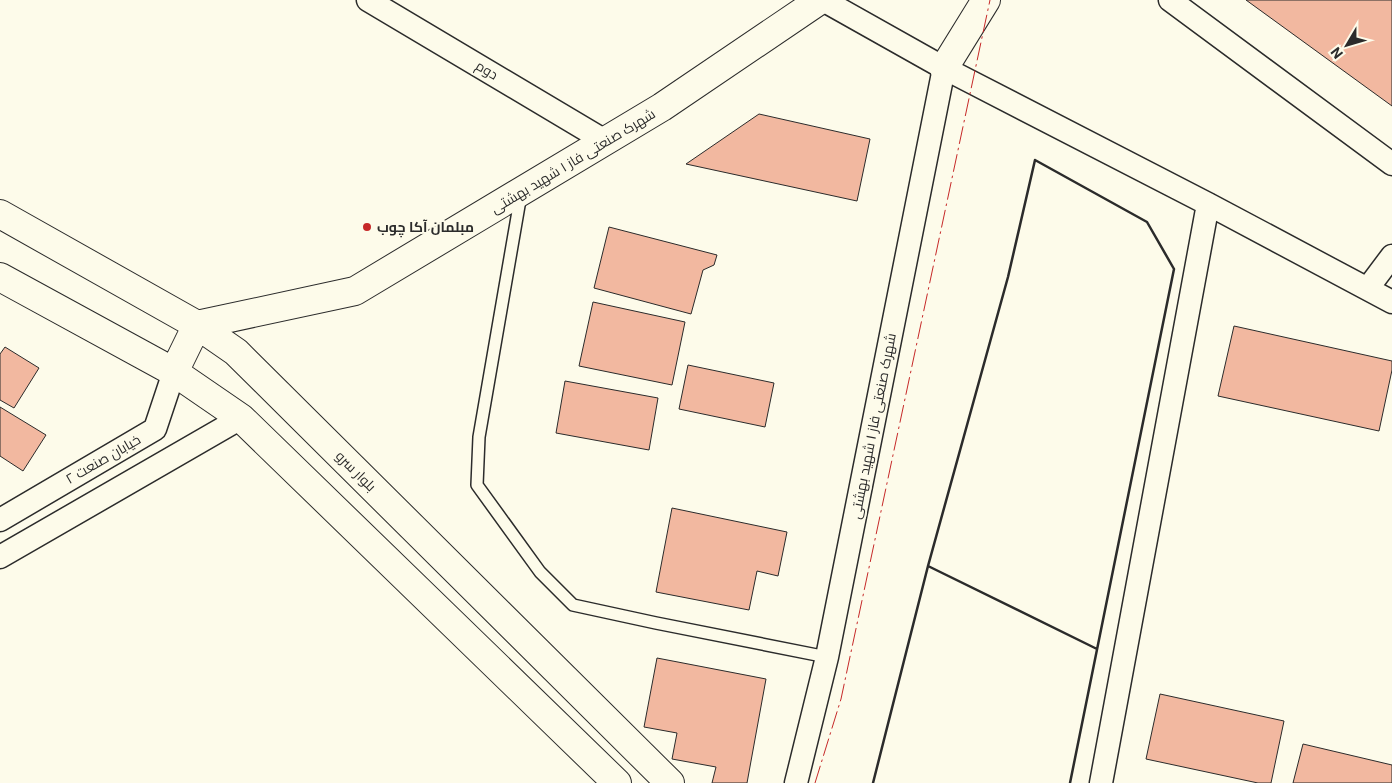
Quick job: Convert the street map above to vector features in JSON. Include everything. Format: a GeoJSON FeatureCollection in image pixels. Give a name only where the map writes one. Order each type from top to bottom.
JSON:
{"type":"FeatureCollection","features":[{"type":"Feature","properties":{"kind":"street","name":"دوم"},"geometry":{"type":"LineString","coordinates":[[368,0],[605,141]]}},
{"type":"Feature","properties":{"kind":"street","name":"شهرک صنعتی فاز ۱ شهید بهشتی"},"geometry":{"type":"LineString","coordinates":[[197,325],[355,291],[662,107],[821,0],[944,68],[1208,204],[1392,302]]}},
{"type":"Feature","properties":{"kind":"street"},"geometry":{"type":"LineString","coordinates":[[944,68],[986,0]]}},
{"type":"Feature","properties":{"kind":"street"},"geometry":{"type":"LineString","coordinates":[[1170,0],[1392,164]]}},
{"type":"Feature","properties":{"kind":"street","name":"شهرک صنعتی فاز ۱ شهید بهشتی"},"geometry":{"type":"LineString","coordinates":[[796,783],[827,657],[944,68]]}},
{"type":"Feature","properties":{"kind":"street"},"geometry":{"type":"LineString","coordinates":[[1101,783],[1208,204]]}},
{"type":"Feature","properties":{"kind":"street","name":"بلوار سرو"},"geometry":{"type":"LineString","coordinates":[[0,214],[197,325],[236,352],[670,783]]}},
{"type":"Feature","properties":{"kind":"street"},"geometry":{"type":"LineString","coordinates":[[1368,288],[1392,256]]}},
{"type":"Feature","properties":{"kind":"street"},"geometry":{"type":"LineString","coordinates":[[0,277],[174,372],[241,418],[617,783]]}},
{"type":"Feature","properties":{"kind":"street"},"geometry":{"type":"LineString","coordinates":[[174,372],[197,325]]}},
{"type":"Feature","properties":{"kind":"street","name":"خیابان صنعت ۲"},"geometry":{"type":"LineString","coordinates":[[0,520],[155,429],[174,372]]}},
{"type":"Feature","properties":{"kind":"street"},"geometry":{"type":"LineString","coordinates":[[0,557],[241,418]]}},
{"type":"Feature","properties":{"kind":"lane"},"geometry":{"type":"LineString","coordinates":[[522,191],[479,437],[477,484],[540,572],[573,605],[827,657]]}},
{"type":"Feature","properties":{"kind":"building"},"geometry":{"type":"Polygon","coordinates":[[[1246,0],[1392,0],[1392,106],[1246,0]]]}},
{"type":"Feature","properties":{"kind":"building"},"geometry":{"type":"Polygon","coordinates":[[[759,114],[870,139],[857,201],[686,164],[759,114]]]}},
{"type":"Feature","properties":{"kind":"building"},"geometry":{"type":"Polygon","coordinates":[[[609,227],[717,255],[714,265],[703,270],[691,314],[594,288],[609,227]]]}},
{"type":"Feature","properties":{"kind":"building"},"geometry":{"type":"Polygon","coordinates":[[[593,302],[685,322],[672,385],[579,366],[593,302]]]}},
{"type":"Feature","properties":{"kind":"building"},"geometry":{"type":"Polygon","coordinates":[[[1234,326],[1392,361],[1392,370],[1379,431],[1218,396],[1234,326]]]}},
{"type":"Feature","properties":{"kind":"building"},"geometry":{"type":"Polygon","coordinates":[[[5,347],[39,368],[14,408],[0,400],[0,354],[5,347]]]}},
{"type":"Feature","properties":{"kind":"building"},"geometry":{"type":"Polygon","coordinates":[[[688,365],[774,383],[765,427],[679,409],[688,365]]]}},
{"type":"Feature","properties":{"kind":"building"},"geometry":{"type":"Polygon","coordinates":[[[565,381],[658,398],[649,450],[556,433],[565,381]]]}},
{"type":"Feature","properties":{"kind":"building"},"geometry":{"type":"Polygon","coordinates":[[[0,407],[46,435],[23,471],[0,456],[0,407]]]}},
{"type":"Feature","properties":{"kind":"building"},"geometry":{"type":"Polygon","coordinates":[[[672,508],[787,532],[778,576],[757,571],[749,610],[656,592],[672,508]]]}},
{"type":"Feature","properties":{"kind":"building"},"geometry":{"type":"Polygon","coordinates":[[[657,658],[766,679],[747,783],[712,783],[716,767],[672,759],[677,733],[644,727],[657,658]]]}},
{"type":"Feature","properties":{"kind":"building"},"geometry":{"type":"Polygon","coordinates":[[[1160,694],[1284,721],[1271,783],[1258,783],[1146,759],[1160,694]]]}},
{"type":"Feature","properties":{"kind":"building"},"geometry":{"type":"Polygon","coordinates":[[[1303,744],[1392,765],[1392,783],[1293,783],[1303,744]]]}},
{"type":"Feature","properties":{"kind":"wall"},"geometry":{"type":"LineString","coordinates":[[873,783],[928,566],[1008,277],[1035,160],[1147,222],[1174,269],[1070,783]]}},
{"type":"Feature","properties":{"kind":"wall"},"geometry":{"type":"LineString","coordinates":[[928,566],[1097,649]]}},
{"type":"Feature","properties":{"kind":"power"},"geometry":{"type":"LineString","coordinates":[[815,783],[841,699],[990,0]]}},
{"type":"Feature","properties":{"kind":"place","name":"مبلمان آکا چوب"},"geometry":{"type":"Point","coordinates":[367,227]}}]}
